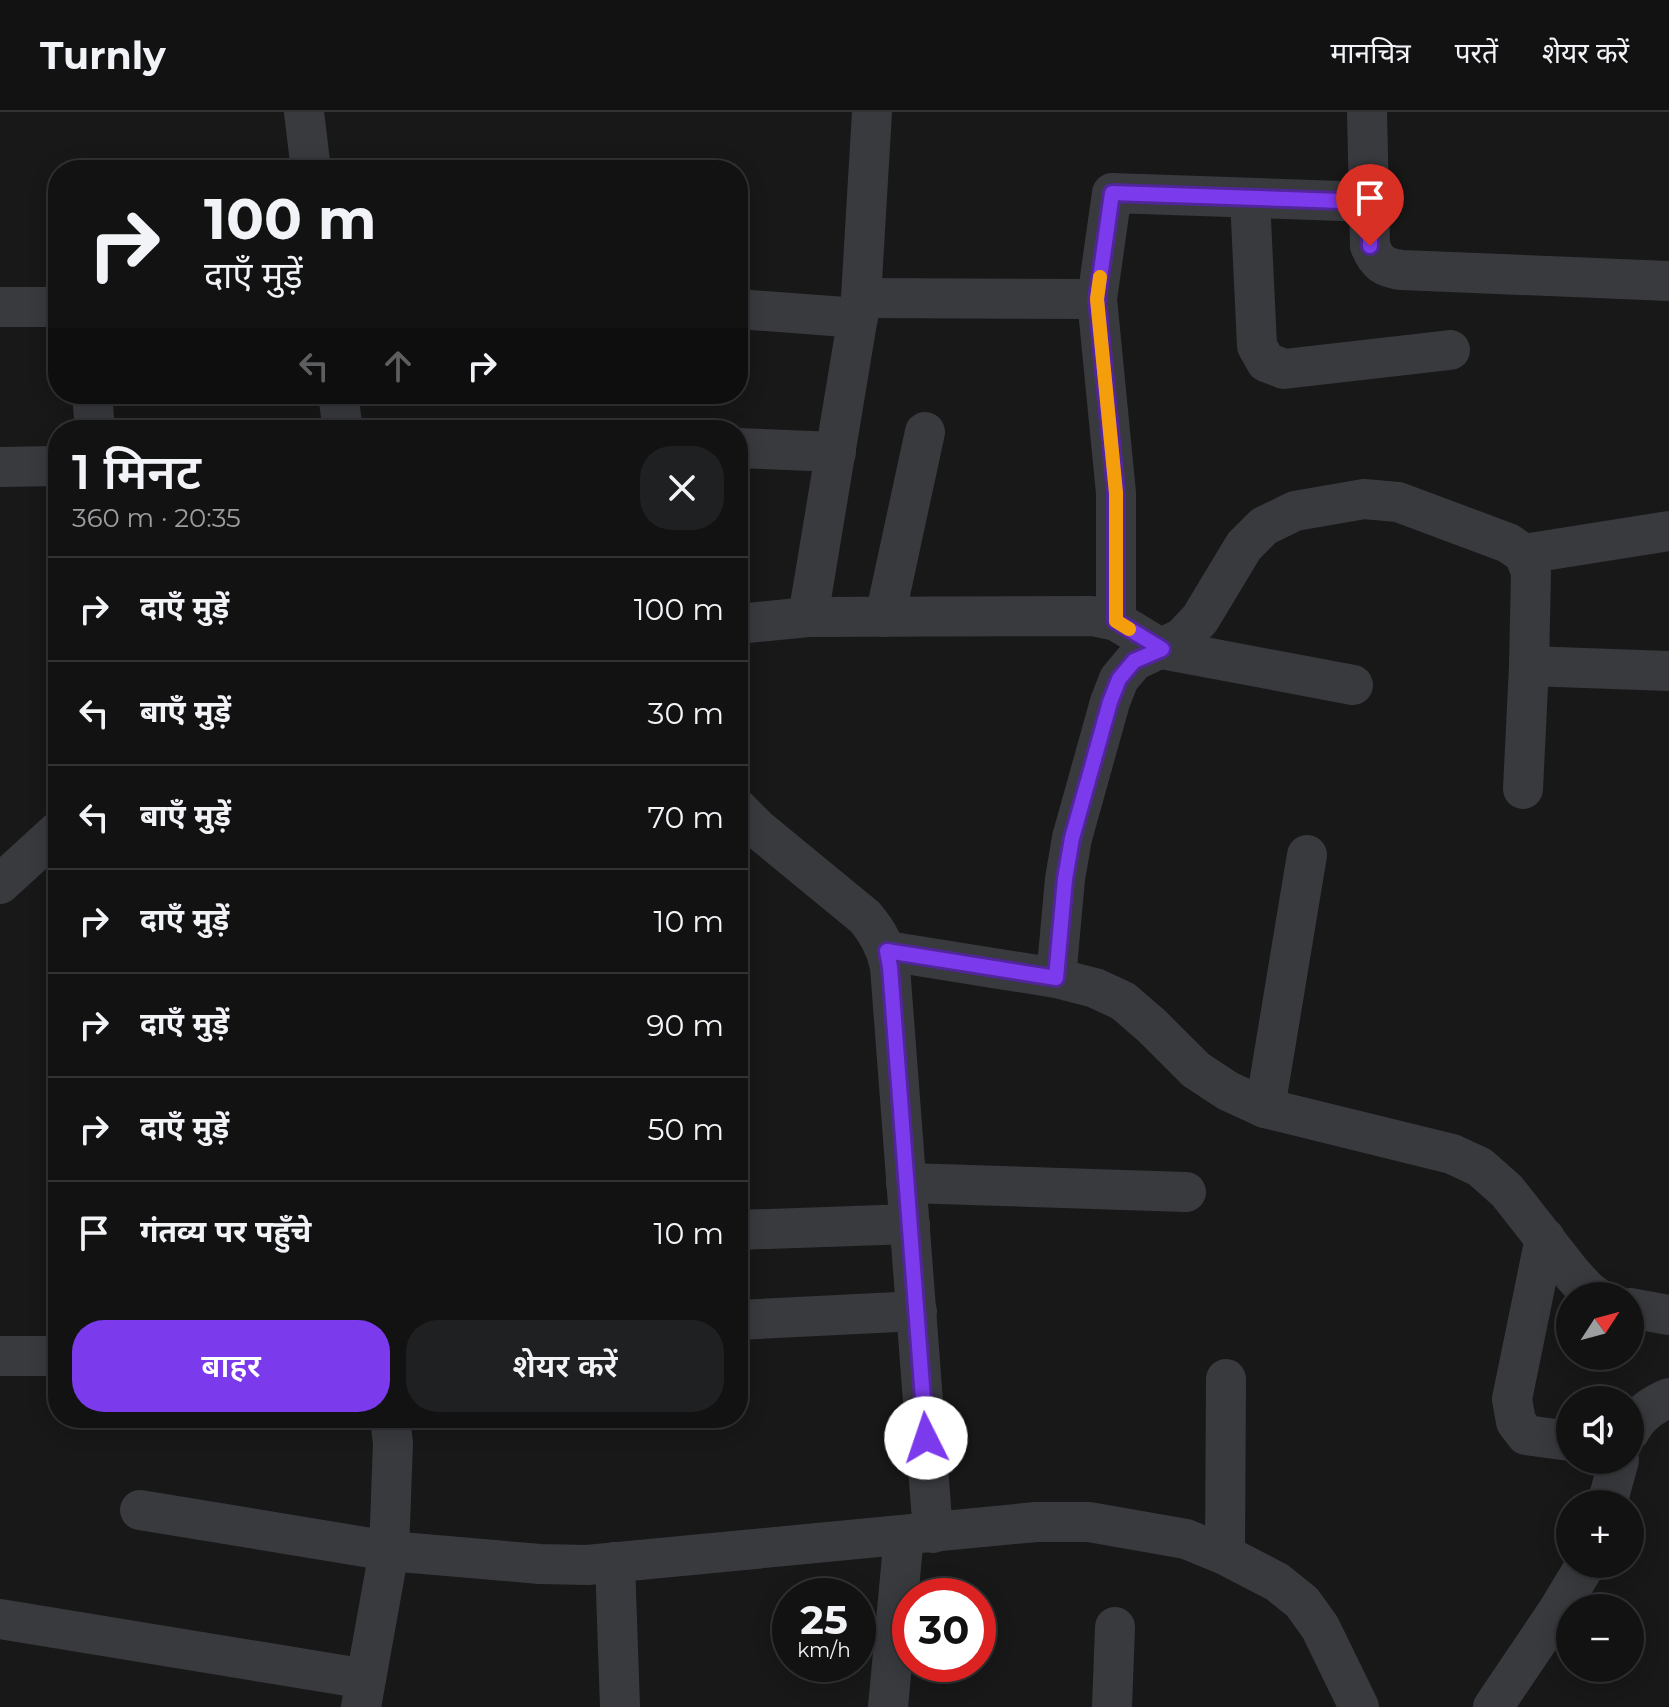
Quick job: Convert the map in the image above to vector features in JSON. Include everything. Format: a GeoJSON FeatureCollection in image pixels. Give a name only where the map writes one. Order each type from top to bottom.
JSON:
{"type":"FeatureCollection","features":[{"type":"Feature","properties":{"kind":"street"},"geometry":{"type":"LineString","coordinates":[[304,112],[310,160]]}},
{"type":"Feature","properties":{"kind":"street"},"geometry":{"type":"LineString","coordinates":[[808,617],[860,308],[872,112]]}},
{"type":"Feature","properties":{"kind":"street"},"geometry":{"type":"LineString","coordinates":[[1367,112],[1370,246],[1376,260],[1387,268],[1669,281]]}},
{"type":"Feature","properties":{"kind":"street"},"geometry":{"type":"LineString","coordinates":[[1116,621],[1116,493],[1097,299],[1112,193],[1370,202]]}},
{"type":"Feature","properties":{"kind":"street"},"geometry":{"type":"LineString","coordinates":[[1250,198],[1257,346],[1266,362],[1284,369],[1450,350]]}},
{"type":"Feature","properties":{"kind":"street"},"geometry":{"type":"LineString","coordinates":[[748,309],[1097,299]]}},
{"type":"Feature","properties":{"kind":"street"},"geometry":{"type":"LineString","coordinates":[[0,307],[48,307]]}},
{"type":"Feature","properties":{"kind":"street"},"geometry":{"type":"LineString","coordinates":[[885,617],[925,432]]}},
{"type":"Feature","properties":{"kind":"street"},"geometry":{"type":"LineString","coordinates":[[748,448],[836,452]]}},
{"type":"Feature","properties":{"kind":"street"},"geometry":{"type":"LineString","coordinates":[[0,467],[48,466]]}},
{"type":"Feature","properties":{"kind":"street"},"geometry":{"type":"LineString","coordinates":[[1056,978],[1072,838],[1119,679],[1134,661],[1182,638],[1200,619],[1244,546],[1264,526],[1295,511],[1364,499],[1398,502],[1508,543],[1524,554],[1531,572],[1523,789]]}},
{"type":"Feature","properties":{"kind":"street"},"geometry":{"type":"LineString","coordinates":[[1524,554],[1669,531]]}},
{"type":"Feature","properties":{"kind":"street"},"geometry":{"type":"LineString","coordinates":[[748,623],[808,617],[1092,616],[1116,621],[1162,649],[1353,685]]}},
{"type":"Feature","properties":{"kind":"street"},"geometry":{"type":"LineString","coordinates":[[1529,666],[1669,671]]}},
{"type":"Feature","properties":{"kind":"street"},"geometry":{"type":"LineString","coordinates":[[748,819],[865,917],[887,951],[890,967],[917,1311],[919,1534],[888,1707]]}},
{"type":"Feature","properties":{"kind":"street"},"geometry":{"type":"LineString","coordinates":[[0,884],[48,840]]}},
{"type":"Feature","properties":{"kind":"street"},"geometry":{"type":"LineString","coordinates":[[1265,1108],[1307,855]]}},
{"type":"Feature","properties":{"kind":"street"},"geometry":{"type":"LineString","coordinates":[[887,951],[1056,978],[1095,988],[1123,1001],[1196,1070],[1228,1091],[1265,1108],[1466,1160],[1480,1167],[1507,1191],[1580,1282]]}},
{"type":"Feature","properties":{"kind":"street"},"geometry":{"type":"LineString","coordinates":[[906,1183],[1186,1192]]}},
{"type":"Feature","properties":{"kind":"street"},"geometry":{"type":"LineString","coordinates":[[748,1230],[910,1224]]}},
{"type":"Feature","properties":{"kind":"street"},"geometry":{"type":"LineString","coordinates":[[1545,1238],[1512,1399],[1516,1422],[1526,1435],[1556,1439]]}},
{"type":"Feature","properties":{"kind":"street"},"geometry":{"type":"LineString","coordinates":[[748,1319],[917,1311]]}},
{"type":"Feature","properties":{"kind":"street"},"geometry":{"type":"LineString","coordinates":[[1644,1311],[1669,1315]]}},
{"type":"Feature","properties":{"kind":"street"},"geometry":{"type":"LineString","coordinates":[[0,1356],[48,1356]]}},
{"type":"Feature","properties":{"kind":"street"},"geometry":{"type":"LineString","coordinates":[[1225,1555],[1226,1379]]}},
{"type":"Feature","properties":{"kind":"street"},"geometry":{"type":"LineString","coordinates":[[1644,1414],[1669,1398]]}},
{"type":"Feature","properties":{"kind":"street"},"geometry":{"type":"LineString","coordinates":[[0,1619],[364,1693],[389,1551],[391,1428]]}},
{"type":"Feature","properties":{"kind":"street"},"geometry":{"type":"LineString","coordinates":[[140,1510],[389,1551],[587,1565],[1036,1522],[1089,1522],[1186,1539],[1277,1582],[1302,1602],[1320,1627],[1359,1707]]}},
{"type":"Feature","properties":{"kind":"street"},"geometry":{"type":"LineString","coordinates":[[615,1562],[620,1707]]}},
{"type":"Feature","properties":{"kind":"street"},"geometry":{"type":"LineString","coordinates":[[1493,1707],[1578,1578]]}},
{"type":"Feature","properties":{"kind":"street"},"geometry":{"type":"LineString","coordinates":[[1112,1707],[1115,1627]]}},
{"type":"Feature","properties":{"kind":"slow traffic"},"geometry":{"type":"LineString","coordinates":[[1100,277],[1097,299],[1116,493],[1116,621],[1129,629]]}},
{"type":"Feature","properties":{"kind":"route"},"geometry":{"type":"LineString","coordinates":[[926,1438],[887,951],[1056,978],[1072,838],[1110,702],[1119,679],[1134,661],[1162,649],[1116,621],[1116,493],[1097,299],[1112,193],[1370,202],[1370,246]]}}]}
